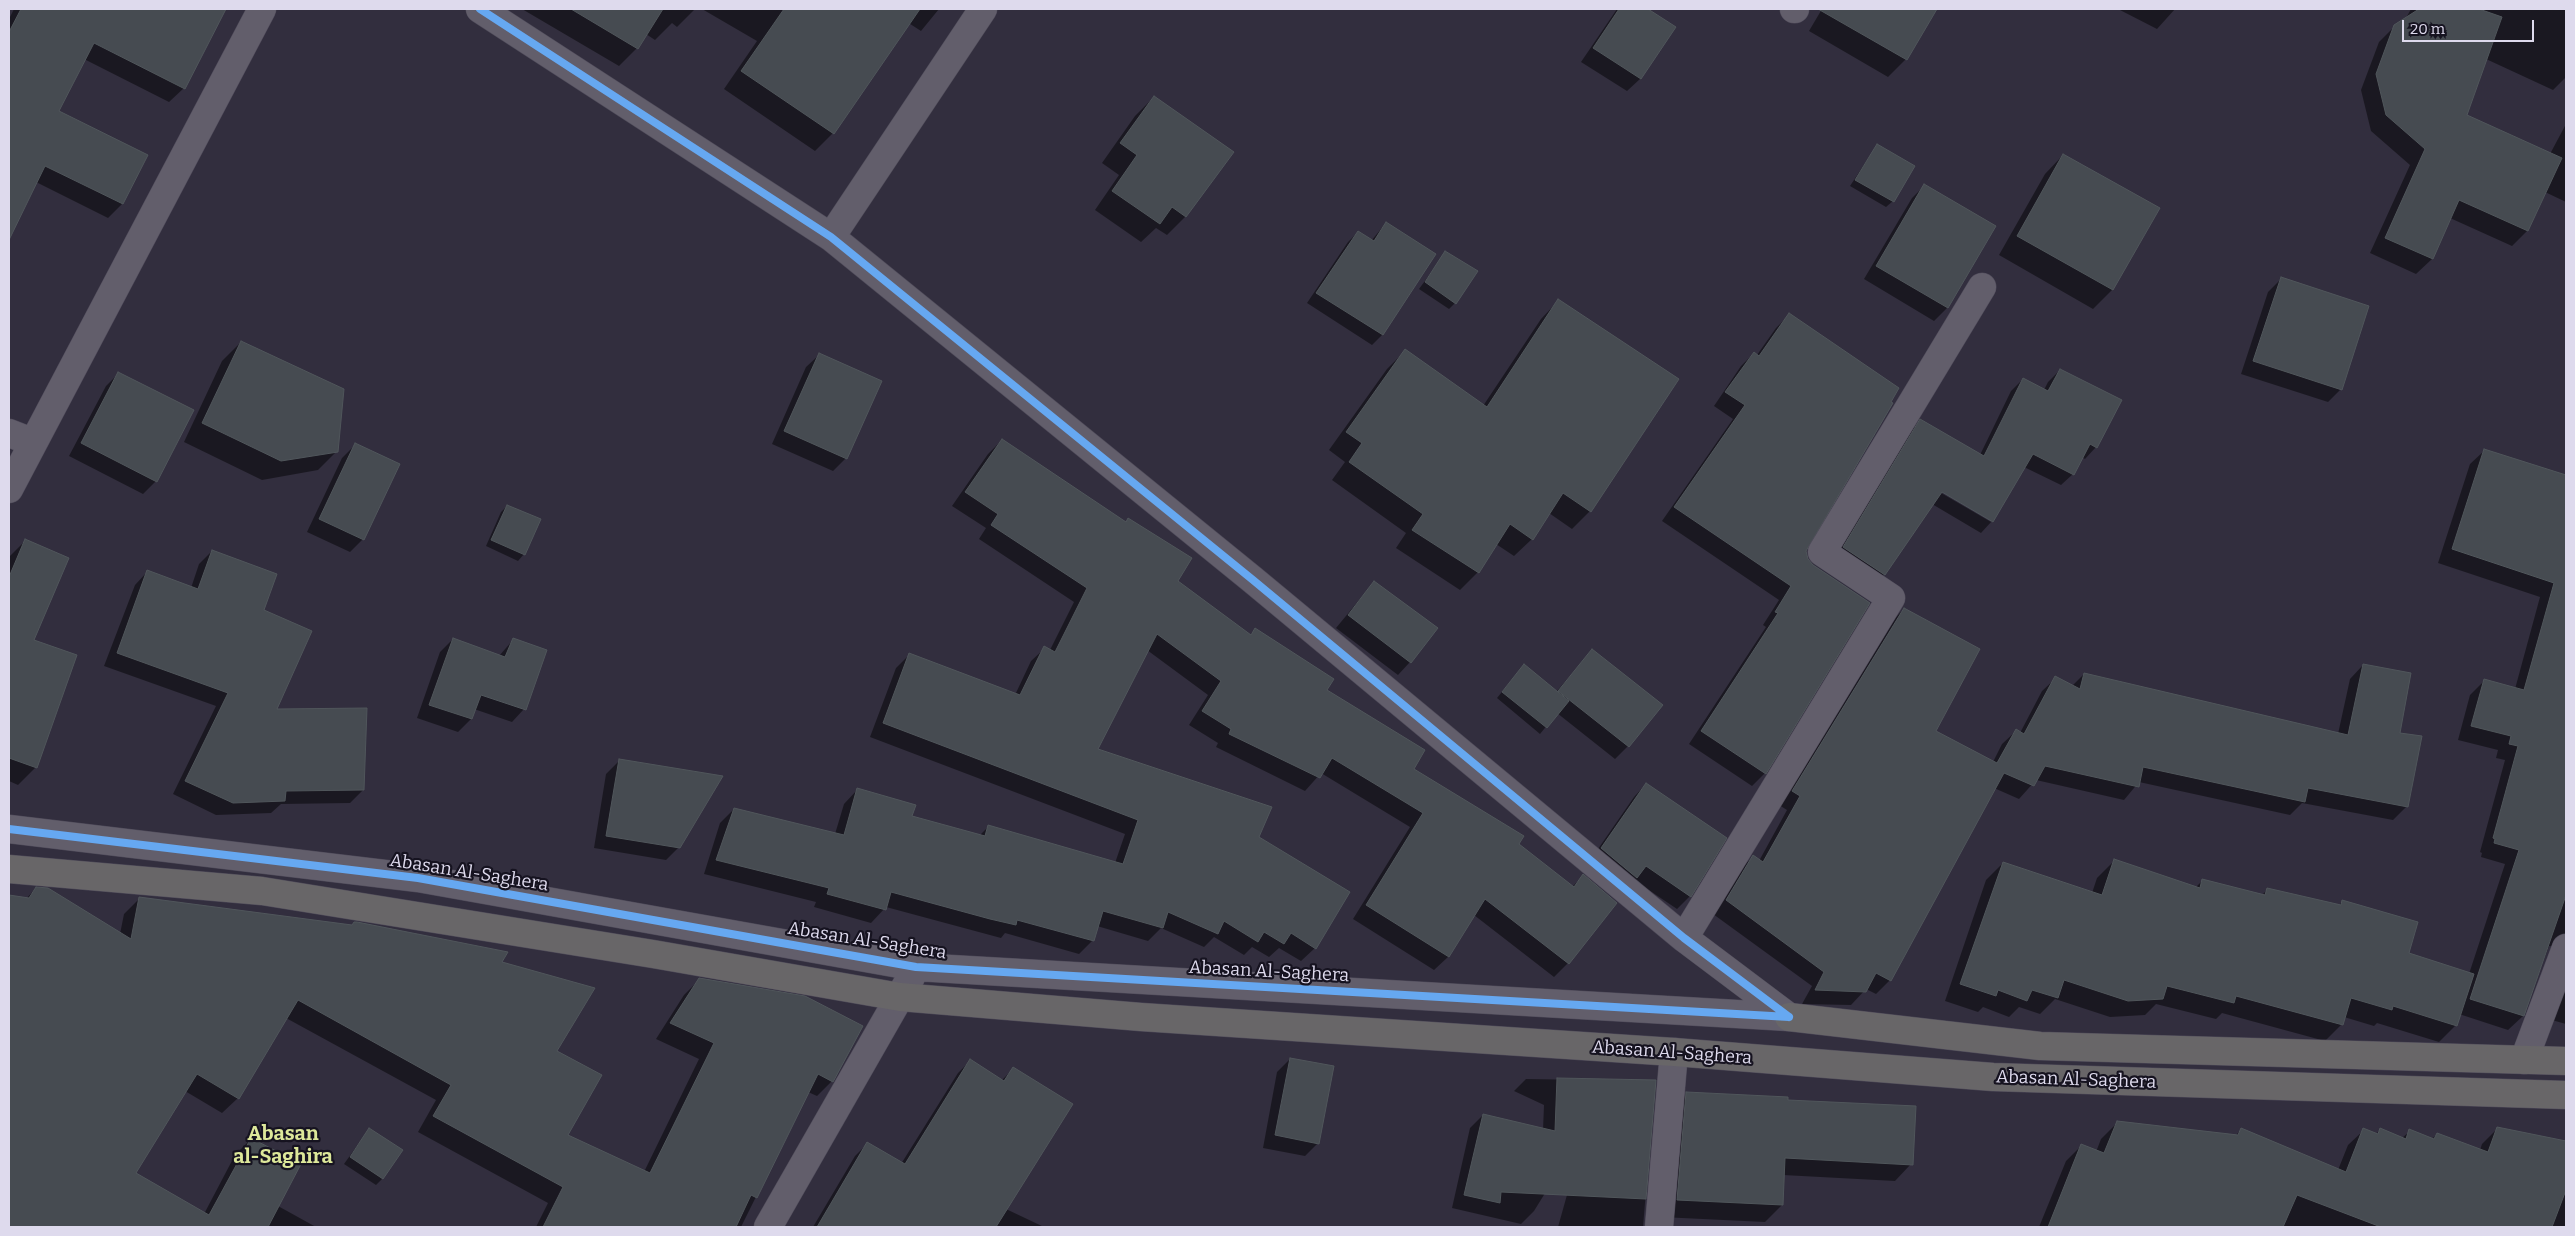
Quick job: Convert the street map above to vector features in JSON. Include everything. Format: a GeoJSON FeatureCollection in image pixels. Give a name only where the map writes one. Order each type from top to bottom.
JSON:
{"type":"FeatureCollection","features":[{"type":"Feature","properties":{"kind":"main road","name":"Abasan Al-Saghera"},"geometry":{"type":"LineString","coordinates":[[9,869],[262,891],[900,997],[1141,1018],[1674,1052],[1993,1077],[2566,1095]]}},
{"type":"Feature","properties":{"kind":"main road","name":"Abasan Al-Saghera"},"geometry":{"type":"LineString","coordinates":[[1789,1017],[2040,1046],[2566,1060]]}},
{"type":"Feature","properties":{"kind":"street"},"geometry":{"type":"LineString","coordinates":[[9,489],[20,438],[262,9]]}},
{"type":"Feature","properties":{"kind":"street"},"geometry":{"type":"LineString","coordinates":[[480,9],[831,237],[1253,580],[1684,938],[1789,1017]]}},
{"type":"Feature","properties":{"kind":"street"},"geometry":{"type":"LineString","coordinates":[[831,237],[983,9]]}},
{"type":"Feature","properties":{"kind":"street"},"geometry":{"type":"LineString","coordinates":[[1684,938],[1891,598],[1822,552],[1982,287]]}},
{"type":"Feature","properties":{"kind":"street","name":"Abasan Al-Saghera"},"geometry":{"type":"LineString","coordinates":[[9,829],[418,878],[916,967],[1789,1017]]}},
{"type":"Feature","properties":{"kind":"street"},"geometry":{"type":"LineString","coordinates":[[2524,1060],[2566,948]]}},
{"type":"Feature","properties":{"kind":"street"},"geometry":{"type":"LineString","coordinates":[[768,1227],[916,967]]}},
{"type":"Feature","properties":{"kind":"street"},"geometry":{"type":"LineString","coordinates":[[1659,1227],[1674,1052]]}},
{"type":"Feature","properties":{"kind":"building"},"geometry":{"type":"Polygon","coordinates":[[[21,9],[226,9],[185,89],[94,43],[59,111],[148,155],[123,204],[45,166],[9,240],[9,32],[21,9]]]}},
{"type":"Feature","properties":{"kind":"building"},"geometry":{"type":"Polygon","coordinates":[[[571,9],[663,9],[638,49],[571,9]]]}},
{"type":"Feature","properties":{"kind":"building"},"geometry":{"type":"Polygon","coordinates":[[[784,9],[920,9],[834,134],[741,71],[784,9]]]}},
{"type":"Feature","properties":{"kind":"building"},"geometry":{"type":"Polygon","coordinates":[[[1619,9],[1648,9],[1676,27],[1641,79],[1593,48],[1619,9]]]}},
{"type":"Feature","properties":{"kind":"building"},"geometry":{"type":"Polygon","coordinates":[[[1818,9],[1937,9],[1907,60],[1818,9]]]}},
{"type":"Feature","properties":{"kind":"building"},"geometry":{"type":"Polygon","coordinates":[[[2419,9],[2479,9],[2502,17],[2467,115],[2562,158],[2528,231],[2459,200],[2433,259],[2385,238],[2425,149],[2386,115],[2376,74],[2394,25],[2419,9]]]}},
{"type":"Feature","properties":{"kind":"building"},"geometry":{"type":"Polygon","coordinates":[[[1154,96],[1234,152],[1186,217],[1172,207],[1160,224],[1112,191],[1137,155],[1120,143],[1154,96]]]}},
{"type":"Feature","properties":{"kind":"building"},"geometry":{"type":"Polygon","coordinates":[[[1877,144],[1915,166],[1894,202],[1855,180],[1877,144]]]}},
{"type":"Feature","properties":{"kind":"building"},"geometry":{"type":"Polygon","coordinates":[[[2063,154],[2160,208],[2113,290],[2017,236],[2063,154]]]}},
{"type":"Feature","properties":{"kind":"building"},"geometry":{"type":"Polygon","coordinates":[[[1924,184],[1996,226],[1948,308],[1876,266],[1924,184]]]}},
{"type":"Feature","properties":{"kind":"building"},"geometry":{"type":"Polygon","coordinates":[[[1386,222],[1436,254],[1383,335],[1316,293],[1358,231],[1374,241],[1386,222]]]}},
{"type":"Feature","properties":{"kind":"building"},"geometry":{"type":"Polygon","coordinates":[[[1445,251],[1478,271],[1456,304],[1425,282],[1445,251]]]}},
{"type":"Feature","properties":{"kind":"building"},"geometry":{"type":"Polygon","coordinates":[[[2281,277],[2369,306],[2342,390],[2253,361],[2281,277]]]}},
{"type":"Feature","properties":{"kind":"building"},"geometry":{"type":"Polygon","coordinates":[[[1558,299],[1679,379],[1591,512],[1563,493],[1533,540],[1510,524],[1479,573],[1412,530],[1423,514],[1349,462],[1362,443],[1346,432],[1405,349],[1487,407],[1558,299]]]}},
{"type":"Feature","properties":{"kind":"building"},"geometry":{"type":"Polygon","coordinates":[[[1789,313],[1899,388],[1891,402],[1893,403],[1806,551],[1808,559],[1813,565],[1870,603],[1766,774],[1701,731],[1778,613],[1775,612],[1791,586],[1674,507],[1745,405],[1725,392],[1754,352],[1759,356],[1789,313]]]}},
{"type":"Feature","properties":{"kind":"building"},"geometry":{"type":"Polygon","coordinates":[[[241,341],[344,389],[338,452],[281,461],[202,423],[241,341]]]}},
{"type":"Feature","properties":{"kind":"building"},"geometry":{"type":"Polygon","coordinates":[[[819,353],[882,381],[847,459],[784,431],[819,353]]]}},
{"type":"Feature","properties":{"kind":"building"},"geometry":{"type":"Polygon","coordinates":[[[2060,369],[2122,400],[2097,448],[2090,444],[2074,475],[2033,454],[1993,522],[1942,492],[1885,575],[1843,547],[1920,419],[1984,456],[2023,378],[2048,391],[2060,369]]]}},
{"type":"Feature","properties":{"kind":"building"},"geometry":{"type":"Polygon","coordinates":[[[118,372],[194,410],[157,482],[81,443],[118,372]]]}},
{"type":"Feature","properties":{"kind":"building"},"geometry":{"type":"Polygon","coordinates":[[[1002,439],[1126,522],[1128,518],[1192,558],[1178,581],[1251,635],[1255,628],[1334,679],[1327,690],[1425,750],[1414,769],[1524,836],[1519,844],[1574,887],[1583,874],[1617,903],[1569,964],[1485,899],[1449,957],[1366,905],[1423,813],[1332,758],[1320,778],[1229,734],[1231,729],[1202,711],[1221,681],[1157,634],[1098,749],[1272,807],[1259,837],[1350,892],[1316,949],[1291,933],[1284,944],[1264,932],[1258,942],[1224,921],[1218,934],[1168,912],[1163,928],[1103,911],[1094,941],[1017,920],[1016,925],[990,919],[891,892],[886,910],[827,894],[829,888],[716,860],[734,808],[844,835],[857,788],[916,805],[912,816],[985,836],[988,825],[1123,864],[1138,820],[883,723],[909,653],[1020,695],[1044,646],[1055,652],[1087,588],[991,525],[998,514],[965,492],[1002,439]]]}},
{"type":"Feature","properties":{"kind":"building"},"geometry":{"type":"Polygon","coordinates":[[[355,443],[400,464],[364,540],[319,519],[355,443]]]}},
{"type":"Feature","properties":{"kind":"building"},"geometry":{"type":"Polygon","coordinates":[[[2484,449],[2566,475],[2566,895],[2524,1016],[2470,999],[2519,850],[2494,843],[2495,839],[2493,838],[2518,746],[2509,744],[2511,736],[2471,726],[2484,679],[2524,690],[2554,583],[2452,549],[2484,449]]]}},
{"type":"Feature","properties":{"kind":"building"},"geometry":{"type":"Polygon","coordinates":[[[507,505],[541,519],[525,555],[491,540],[507,505]]]}},
{"type":"Feature","properties":{"kind":"building"},"geometry":{"type":"Polygon","coordinates":[[[25,539],[69,558],[34,640],[77,655],[37,768],[9,758],[9,577],[25,539]]]}},
{"type":"Feature","properties":{"kind":"building"},"geometry":{"type":"Polygon","coordinates":[[[212,550],[277,574],[264,610],[312,631],[277,709],[367,708],[364,790],[286,791],[285,801],[233,803],[185,781],[228,693],[117,653],[147,570],[198,589],[212,550]]]}},
{"type":"Feature","properties":{"kind":"building"},"geometry":{"type":"Polygon","coordinates":[[[1374,581],[1438,628],[1411,663],[1348,615],[1374,581]]]}},
{"type":"Feature","properties":{"kind":"building"},"geometry":{"type":"Polygon","coordinates":[[[1904,608],[1980,649],[1936,731],[1997,763],[2016,729],[2024,734],[2055,676],[2080,689],[2084,673],[2348,735],[2363,664],[2411,673],[2400,733],[2422,736],[2408,807],[2308,788],[2305,802],[2143,767],[2139,787],[2045,766],[2034,786],[2004,773],[1891,981],[1876,973],[1866,992],[1815,990],[1824,972],[1726,900],[1753,855],[1763,862],[1800,796],[1792,791],[1904,608]]]}},
{"type":"Feature","properties":{"kind":"building"},"geometry":{"type":"Polygon","coordinates":[[[453,638],[505,657],[513,638],[547,650],[526,710],[481,695],[472,719],[429,705],[453,638]]]}},
{"type":"Feature","properties":{"kind":"building"},"geometry":{"type":"Polygon","coordinates":[[[1592,649],[1663,705],[1629,747],[1558,691],[1592,649]]]}},
{"type":"Feature","properties":{"kind":"building"},"geometry":{"type":"Polygon","coordinates":[[[1524,664],[1569,701],[1547,728],[1502,692],[1524,664]]]}},
{"type":"Feature","properties":{"kind":"building"},"geometry":{"type":"Polygon","coordinates":[[[619,759],[723,776],[680,848],[606,836],[619,759]]]}},
{"type":"Feature","properties":{"kind":"building"},"geometry":{"type":"Polygon","coordinates":[[[1646,783],[1727,838],[1691,897],[1646,866],[1637,878],[1601,848],[1646,783]]]}},
{"type":"Feature","properties":{"kind":"building"},"geometry":{"type":"Polygon","coordinates":[[[2114,859],[2200,888],[2202,879],[2265,895],[2267,888],[2341,905],[2342,900],[2418,922],[2409,953],[2474,974],[2457,1026],[2393,1006],[2392,1010],[2351,998],[2343,1025],[2236,996],[2234,1003],[2167,986],[2163,999],[2128,1001],[2064,980],[2058,998],[2032,990],[2027,1001],[1998,990],[1996,996],[1960,984],[2003,862],[2102,895],[2114,859]]]}},
{"type":"Feature","properties":{"kind":"building"},"geometry":{"type":"Polygon","coordinates":[[[36,887],[48,888],[131,939],[139,897],[352,925],[354,922],[357,922],[508,952],[502,962],[595,988],[557,1051],[602,1075],[568,1135],[650,1173],[714,1043],[670,1023],[699,978],[805,996],[863,1026],[833,1082],[818,1074],[757,1198],[751,1195],[736,1227],[543,1227],[563,1187],[433,1116],[451,1085],[298,1000],[239,1099],[197,1074],[136,1173],[209,1215],[251,1138],[301,1164],[268,1227],[9,1227],[9,895],[29,898],[36,887]]]}},
{"type":"Feature","properties":{"kind":"building"},"geometry":{"type":"Polygon","coordinates":[[[1290,1058],[1334,1066],[1319,1144],[1275,1135],[1290,1058]]]}},
{"type":"Feature","properties":{"kind":"building"},"geometry":{"type":"Polygon","coordinates":[[[970,1059],[1004,1081],[1013,1067],[1073,1104],[996,1227],[817,1227],[867,1142],[905,1164],[970,1059]]]}},
{"type":"Feature","properties":{"kind":"building"},"geometry":{"type":"Polygon","coordinates":[[[1557,1078],[1656,1080],[1646,1199],[1501,1192],[1500,1203],[1464,1195],[1483,1114],[1555,1131],[1557,1078]]]}},
{"type":"Feature","properties":{"kind":"building"},"geometry":{"type":"Polygon","coordinates":[[[1686,1092],[1788,1097],[1788,1100],[1916,1106],[1913,1165],[1785,1158],[1783,1205],[1677,1200],[1686,1092]]]}},
{"type":"Feature","properties":{"kind":"building"},"geometry":{"type":"Polygon","coordinates":[[[2117,1121],[2238,1135],[2241,1128],[2346,1172],[2363,1128],[2378,1134],[2380,1128],[2406,1139],[2409,1129],[2434,1139],[2437,1133],[2488,1152],[2497,1127],[2566,1141],[2566,1190],[2552,1227],[2381,1227],[2297,1195],[2283,1227],[2048,1227],[2081,1144],[2104,1153],[2117,1121]]]}},
{"type":"Feature","properties":{"kind":"building"},"geometry":{"type":"Polygon","coordinates":[[[369,1128],[403,1150],[383,1179],[350,1157],[369,1128]]]}},
{"type":"Feature","properties":{"kind":"cycle path"},"geometry":{"type":"LineString","coordinates":[[480,9],[831,237],[1253,580],[1684,938],[1789,1017]]}},
{"type":"Feature","properties":{"kind":"cycle path"},"geometry":{"type":"LineString","coordinates":[[9,829],[418,878],[916,967],[1789,1017]]}},
{"type":"Feature","properties":{"kind":"district","name":"Abasan al-Saghira"},"geometry":{"type":"Point","coordinates":[283,1146]}}]}
